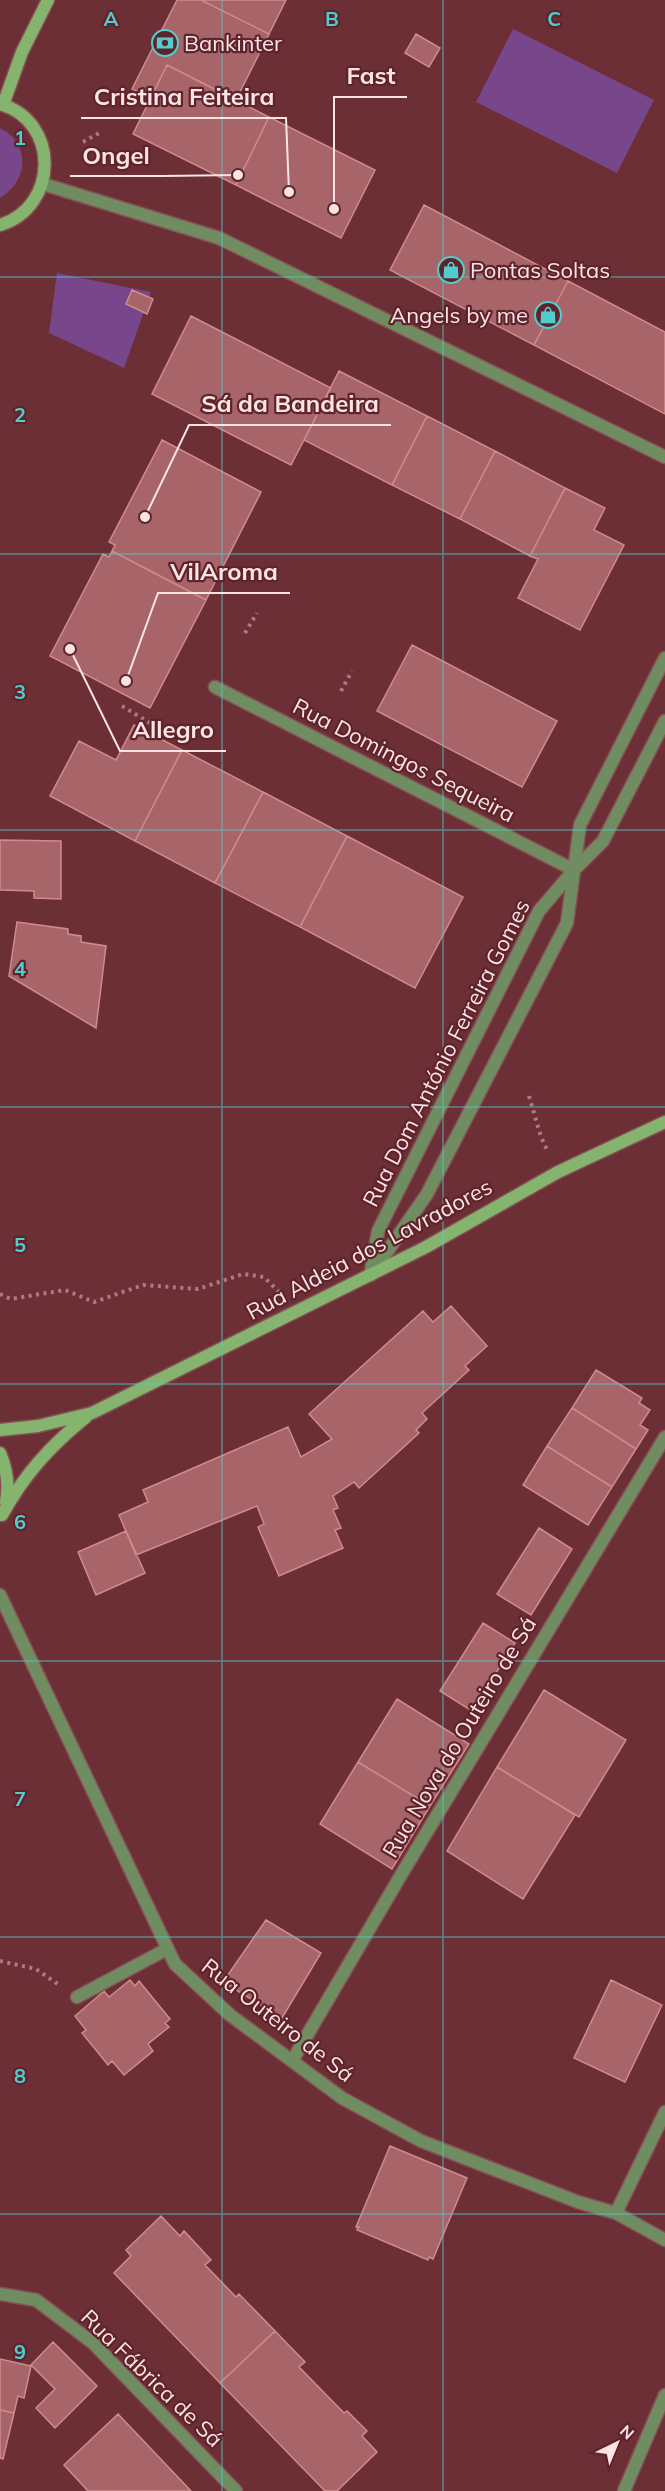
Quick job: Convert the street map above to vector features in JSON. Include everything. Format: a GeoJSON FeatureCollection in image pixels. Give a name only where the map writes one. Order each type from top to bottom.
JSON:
{"type":"FeatureCollection","features":[{"type":"Feature","properties":{"kind":"main road"},"geometry":{"type":"LineString","coordinates":[[0,225],[20,215],[34,202],[43,184],[45,155],[35,128],[21,114],[1,104],[22,51],[48,0]]}},
{"type":"Feature","properties":{"kind":"main road","name":"Rua Aldeia dos Lavradores"},"geometry":{"type":"LineString","coordinates":[[0,1430],[38,1426],[92,1413],[371,1275],[558,1172],[665,1122]]}},
{"type":"Feature","properties":{"kind":"main road","name":"Rua Aldeia dos Lavradores"},"geometry":{"type":"LineString","coordinates":[[1,1517],[28,1472],[92,1413]]}},
{"type":"Feature","properties":{"kind":"main road"},"geometry":{"type":"LineString","coordinates":[[0,1453],[5,1464],[8,1490],[1,1517]]}},
{"type":"Feature","properties":{"kind":"street"},"geometry":{"type":"LineString","coordinates":[[43,184],[219,238],[665,457]]}},
{"type":"Feature","properties":{"kind":"street","name":"Rua Dom António Ferreira Gomes"},"geometry":{"type":"LineString","coordinates":[[371,1275],[427,1194],[567,923],[580,825],[665,658]]}},
{"type":"Feature","properties":{"kind":"street","name":"Rua Domingos Sequeira"},"geometry":{"type":"LineString","coordinates":[[215,687],[574,870]]}},
{"type":"Feature","properties":{"kind":"street","name":"Rua Dom António Ferreira Gomes"},"geometry":{"type":"LineString","coordinates":[[371,1275],[378,1231],[383,1220],[540,911],[574,870],[603,841],[665,721]]}},
{"type":"Feature","properties":{"kind":"street","name":"Rua Nova do Outeiro de Sá"},"geometry":{"type":"LineString","coordinates":[[292,2061],[665,1437]]}},
{"type":"Feature","properties":{"kind":"street","name":"Rua Outeiro de Sá"},"geometry":{"type":"LineString","coordinates":[[0,1595],[175,1964],[230,2015],[342,2098],[421,2141],[578,2202],[616,2213],[665,2240]]}},
{"type":"Feature","properties":{"kind":"street"},"geometry":{"type":"LineString","coordinates":[[77,1997],[167,1949]]}},
{"type":"Feature","properties":{"kind":"street"},"geometry":{"type":"LineString","coordinates":[[616,2213],[665,2112]]}},
{"type":"Feature","properties":{"kind":"street","name":"Rua Fábrica de Sá"},"geometry":{"type":"LineString","coordinates":[[0,2294],[36,2300],[93,2343],[236,2491]]}},
{"type":"Feature","properties":{"kind":"street"},"geometry":{"type":"LineString","coordinates":[[624,2491],[665,2395]]}},
{"type":"Feature","properties":{"kind":"path"},"geometry":{"type":"LineString","coordinates":[[83,142],[99,134]]}},
{"type":"Feature","properties":{"kind":"path"},"geometry":{"type":"LineString","coordinates":[[245,633],[257,613]]}},
{"type":"Feature","properties":{"kind":"path"},"geometry":{"type":"LineString","coordinates":[[341,691],[352,671]]}},
{"type":"Feature","properties":{"kind":"path"},"geometry":{"type":"LineString","coordinates":[[122,706],[173,737]]}},
{"type":"Feature","properties":{"kind":"path"},"geometry":{"type":"LineString","coordinates":[[530,1096],[541,1137]]}},
{"type":"Feature","properties":{"kind":"path"},"geometry":{"type":"LineString","coordinates":[[0,1294],[11,1299],[65,1290],[94,1302],[143,1285],[198,1289],[243,1274],[264,1277],[282,1295]]}},
{"type":"Feature","properties":{"kind":"path"},"geometry":{"type":"LineString","coordinates":[[0,1961],[36,1970],[77,1997]]}},
{"type":"Feature","properties":{"kind":"shaded area"},"geometry":{"type":"Polygon","coordinates":[[[513,29],[654,100],[617,173],[476,102],[513,29]]]}},
{"type":"Feature","properties":{"kind":"shaded area"},"geometry":{"type":"Polygon","coordinates":[[[0,128],[17,143],[22,162],[17,182],[0,198],[0,128]]]}},
{"type":"Feature","properties":{"kind":"shaded area"},"geometry":{"type":"Polygon","coordinates":[[[57,273],[151,292],[124,368],[49,333],[57,273]]]}},
{"type":"Feature","properties":{"kind":"building"},"geometry":{"type":"Polygon","coordinates":[[[177,0],[201,0],[269,34],[236,100],[167,65],[151,98],[132,89],[177,0]]]}},
{"type":"Feature","properties":{"kind":"building"},"geometry":{"type":"Polygon","coordinates":[[[201,0],[286,0],[269,34],[201,0]]]}},
{"type":"Feature","properties":{"kind":"building"},"geometry":{"type":"Polygon","coordinates":[[[416,34],[440,48],[429,67],[405,53],[416,34]]]}},
{"type":"Feature","properties":{"kind":"building"},"geometry":{"type":"Polygon","coordinates":[[[167,65],[269,117],[236,185],[133,134],[167,65]]]}},
{"type":"Feature","properties":{"kind":"building"},"geometry":{"type":"Polygon","coordinates":[[[269,117],[375,170],[341,238],[236,185],[269,117]]]}},
{"type":"Feature","properties":{"kind":"building"},"geometry":{"type":"Polygon","coordinates":[[[424,205],[568,281],[534,345],[390,270],[424,205]]]}},
{"type":"Feature","properties":{"kind":"building"},"geometry":{"type":"Polygon","coordinates":[[[568,281],[665,332],[665,414],[534,345],[568,281]]]}},
{"type":"Feature","properties":{"kind":"building"},"geometry":{"type":"Polygon","coordinates":[[[132,290],[153,299],[147,314],[126,304],[132,290]]]}},
{"type":"Feature","properties":{"kind":"building"},"geometry":{"type":"Polygon","coordinates":[[[191,316],[331,388],[291,465],[152,394],[191,316]]]}},
{"type":"Feature","properties":{"kind":"building"},"geometry":{"type":"Polygon","coordinates":[[[339,371],[427,416],[392,485],[304,440],[339,371]]]}},
{"type":"Feature","properties":{"kind":"building"},"geometry":{"type":"Polygon","coordinates":[[[427,416],[495,451],[460,519],[392,485],[427,416]]]}},
{"type":"Feature","properties":{"kind":"building"},"geometry":{"type":"Polygon","coordinates":[[[162,440],[261,492],[206,600],[112,551],[115,545],[109,542],[162,440]]]}},
{"type":"Feature","properties":{"kind":"building"},"geometry":{"type":"Polygon","coordinates":[[[495,451],[565,488],[530,556],[460,519],[495,451]]]}},
{"type":"Feature","properties":{"kind":"building"},"geometry":{"type":"Polygon","coordinates":[[[565,488],[605,508],[594,530],[624,545],[580,630],[518,598],[538,559],[530,556],[565,488]]]}},
{"type":"Feature","properties":{"kind":"building"},"geometry":{"type":"Polygon","coordinates":[[[112,551],[206,600],[150,708],[50,656],[103,554],[109,557],[112,551]]]}},
{"type":"Feature","properties":{"kind":"building"},"geometry":{"type":"Polygon","coordinates":[[[412,645],[557,721],[522,787],[377,711],[412,645]]]}},
{"type":"Feature","properties":{"kind":"building"},"geometry":{"type":"Polygon","coordinates":[[[134,725],[182,750],[135,841],[50,796],[79,741],[116,760],[134,725]]]}},
{"type":"Feature","properties":{"kind":"building"},"geometry":{"type":"Polygon","coordinates":[[[182,750],[263,792],[215,883],[135,841],[182,750]]]}},
{"type":"Feature","properties":{"kind":"building"},"geometry":{"type":"Polygon","coordinates":[[[263,792],[347,836],[300,927],[215,883],[263,792]]]}},
{"type":"Feature","properties":{"kind":"building"},"geometry":{"type":"Polygon","coordinates":[[[347,836],[463,897],[415,988],[300,927],[347,836]]]}},
{"type":"Feature","properties":{"kind":"building"},"geometry":{"type":"Polygon","coordinates":[[[0,840],[61,841],[61,899],[34,898],[34,891],[0,890],[0,840]]]}},
{"type":"Feature","properties":{"kind":"building"},"geometry":{"type":"Polygon","coordinates":[[[17,922],[68,929],[68,934],[81,936],[81,942],[106,946],[96,1028],[9,976],[17,922]]]}},
{"type":"Feature","properties":{"kind":"building"},"geometry":{"type":"Polygon","coordinates":[[[451,1306],[487,1346],[465,1366],[469,1370],[422,1413],[427,1419],[416,1430],[419,1433],[359,1488],[354,1482],[333,1496],[338,1508],[333,1510],[341,1528],[335,1530],[343,1548],[279,1576],[258,1527],[264,1524],[257,1506],[136,1555],[119,1515],[148,1502],[143,1490],[288,1427],[301,1457],[332,1439],[309,1414],[423,1311],[433,1322],[451,1306]]]}},
{"type":"Feature","properties":{"kind":"building"},"geometry":{"type":"Polygon","coordinates":[[[596,1370],[642,1398],[639,1403],[650,1410],[640,1425],[648,1430],[636,1449],[572,1408],[596,1370]]]}},
{"type":"Feature","properties":{"kind":"building"},"geometry":{"type":"Polygon","coordinates":[[[572,1408],[636,1449],[612,1487],[547,1446],[572,1408]]]}},
{"type":"Feature","properties":{"kind":"building"},"geometry":{"type":"Polygon","coordinates":[[[547,1446],[612,1487],[588,1525],[523,1485],[547,1446]]]}},
{"type":"Feature","properties":{"kind":"building"},"geometry":{"type":"Polygon","coordinates":[[[539,1528],[572,1549],[531,1615],[497,1594],[539,1528]]]}},
{"type":"Feature","properties":{"kind":"building"},"geometry":{"type":"Polygon","coordinates":[[[126,1531],[145,1573],[96,1595],[78,1552],[126,1531]]]}},
{"type":"Feature","properties":{"kind":"building"},"geometry":{"type":"Polygon","coordinates":[[[483,1623],[515,1643],[472,1711],[440,1691],[483,1623]]]}},
{"type":"Feature","properties":{"kind":"building"},"geometry":{"type":"Polygon","coordinates":[[[544,1690],[626,1740],[579,1817],[497,1767],[544,1690]]]}},
{"type":"Feature","properties":{"kind":"building"},"geometry":{"type":"Polygon","coordinates":[[[397,1699],[469,1744],[430,1806],[358,1762],[397,1699]]]}},
{"type":"Feature","properties":{"kind":"building"},"geometry":{"type":"Polygon","coordinates":[[[358,1762],[430,1806],[392,1869],[320,1824],[358,1762]]]}},
{"type":"Feature","properties":{"kind":"building"},"geometry":{"type":"Polygon","coordinates":[[[497,1767],[575,1815],[523,1899],[447,1851],[497,1767]]]}},
{"type":"Feature","properties":{"kind":"building"},"geometry":{"type":"Polygon","coordinates":[[[266,1920],[321,1953],[282,2018],[223,1982],[266,1920]]]}},
{"type":"Feature","properties":{"kind":"building"},"geometry":{"type":"Polygon","coordinates":[[[130,1980],[135,1986],[139,1981],[170,2019],[165,2023],[169,2027],[148,2044],[153,2051],[124,2075],[112,2061],[108,2065],[82,2033],[86,2030],[75,2016],[104,1991],[109,1997],[130,1980]]]}},
{"type":"Feature","properties":{"kind":"building"},"geometry":{"type":"Polygon","coordinates":[[[611,1980],[662,2005],[625,2082],[574,2058],[611,1980]]]}},
{"type":"Feature","properties":{"kind":"building"},"geometry":{"type":"Polygon","coordinates":[[[390,2146],[467,2178],[433,2259],[429,2257],[428,2260],[357,2230],[359,2227],[356,2227],[390,2146]]]}},
{"type":"Feature","properties":{"kind":"building"},"geometry":{"type":"Polygon","coordinates":[[[161,2216],[180,2236],[184,2231],[211,2260],[205,2265],[236,2297],[239,2294],[275,2331],[220,2383],[114,2273],[131,2256],[126,2250],[161,2216]]]}},
{"type":"Feature","properties":{"kind":"building"},"geometry":{"type":"Polygon","coordinates":[[[275,2331],[305,2362],[299,2367],[344,2413],[347,2411],[367,2431],[362,2436],[377,2452],[337,2491],[325,2491],[220,2383],[275,2331]]]}},
{"type":"Feature","properties":{"kind":"building"},"geometry":{"type":"Polygon","coordinates":[[[53,2342],[97,2386],[55,2428],[36,2408],[55,2389],[31,2365],[53,2342]]]}},
{"type":"Feature","properties":{"kind":"building"},"geometry":{"type":"Polygon","coordinates":[[[0,2359],[31,2366],[24,2398],[18,2396],[14,2413],[0,2410],[0,2359]]]}},
{"type":"Feature","properties":{"kind":"building"},"geometry":{"type":"Polygon","coordinates":[[[0,2410],[14,2413],[3,2459],[0,2458],[0,2410]]]}},
{"type":"Feature","properties":{"kind":"building"},"geometry":{"type":"Polygon","coordinates":[[[118,2414],[191,2491],[88,2491],[64,2465],[118,2414]]]}},
{"type":"Feature","properties":{"kind":"place","name":"Bankinter"},"geometry":{"type":"Point","coordinates":[165,43]}},
{"type":"Feature","properties":{"kind":"place","name":"Ongel"},"geometry":{"type":"Point","coordinates":[238,175]}},
{"type":"Feature","properties":{"kind":"place","name":"Cristina Feiteira"},"geometry":{"type":"Point","coordinates":[289,192]}},
{"type":"Feature","properties":{"kind":"place","name":"Fast"},"geometry":{"type":"Point","coordinates":[334,209]}},
{"type":"Feature","properties":{"kind":"place","name":"Pontas Soltas"},"geometry":{"type":"Point","coordinates":[451,270]}},
{"type":"Feature","properties":{"kind":"place","name":"Angels by me"},"geometry":{"type":"Point","coordinates":[548,315]}},
{"type":"Feature","properties":{"kind":"place","name":"Sá da Bandeira"},"geometry":{"type":"Point","coordinates":[145,517]}},
{"type":"Feature","properties":{"kind":"place","name":"Allegro"},"geometry":{"type":"Point","coordinates":[70,649]}},
{"type":"Feature","properties":{"kind":"place","name":"VilAroma"},"geometry":{"type":"Point","coordinates":[126,681]}}]}
